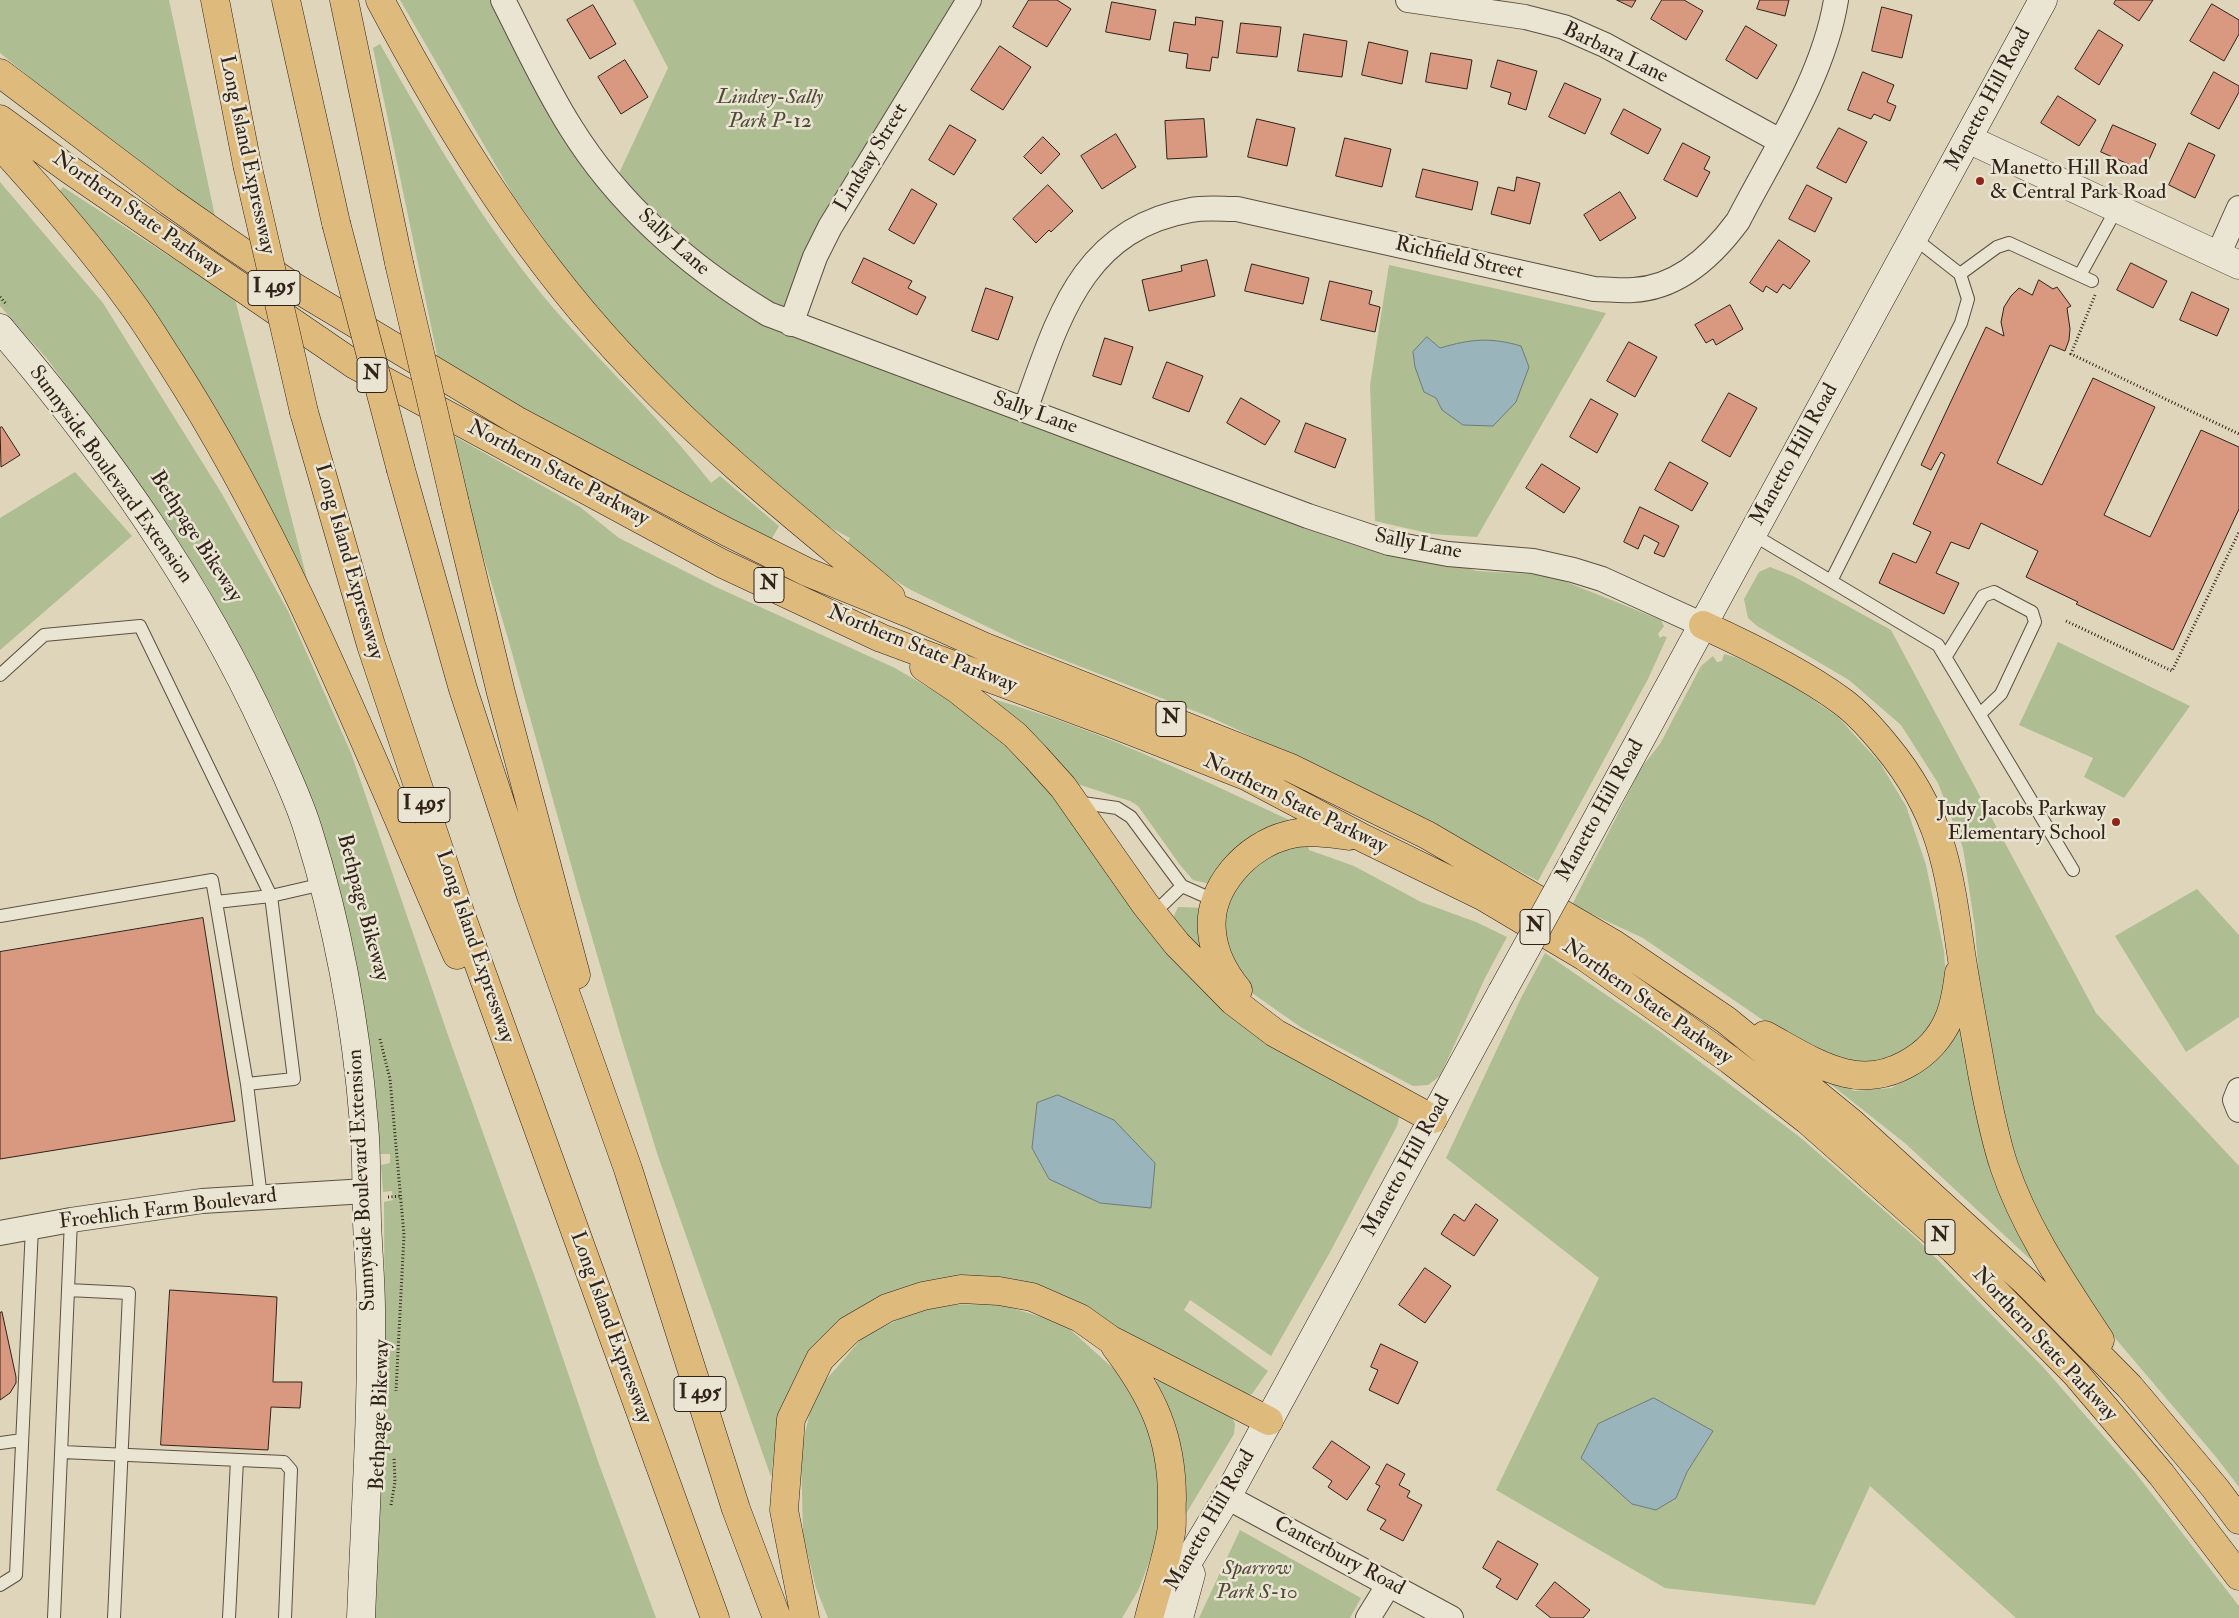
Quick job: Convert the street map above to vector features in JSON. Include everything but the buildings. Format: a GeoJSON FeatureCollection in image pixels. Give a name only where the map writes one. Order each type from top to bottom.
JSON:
{"type":"FeatureCollection","features":[{"type":"Feature","properties":{"kind":"highway","name":"Long Island Expressway"},"geometry":{"type":"LineString","coordinates":[[215,0],[247,164],[304,412],[371,645],[462,918],[715,1618]]}},
{"type":"Feature","properties":{"kind":"highway","name":"I 495"},"geometry":{"type":"LineString","coordinates":[[286,0],[336,223],[401,470],[469,707],[531,896],[628,1169],[733,1500],[776,1618]]}},
{"type":"Feature","properties":{"kind":"highway"},"geometry":{"type":"LineString","coordinates":[[344,0],[399,263],[501,693],[628,1169]]}},
{"type":"Feature","properties":{"kind":"highway"},"geometry":{"type":"LineString","coordinates":[[380,0],[416,68],[461,145],[515,227],[577,306],[637,372],[708,441],[911,614]]}},
{"type":"Feature","properties":{"kind":"highway","name":"Northern State Parkway"},"geometry":{"type":"LineString","coordinates":[[0,72],[169,201],[244,254],[291,285],[516,420],[726,532],[807,572],[911,614],[985,647],[1291,768],[1401,823],[1614,944],[1726,1020],[1852,1123],[2026,1282],[2129,1386],[2215,1488],[2239,1520]]}},
{"type":"Feature","properties":{"kind":"highway","name":"Northern State Parkway"},"geometry":{"type":"LineString","coordinates":[[0,119],[70,170],[355,365],[721,564],[881,638],[1118,726],[1246,776],[1363,838],[1484,897],[1585,957],[1730,1060],[1807,1120],[1954,1250],[2076,1374],[2161,1474],[2239,1576]]}},
{"type":"Feature","properties":{"kind":"highway"},"geometry":{"type":"LineString","coordinates":[[0,145],[57,207],[133,304],[199,408],[261,518],[319,636],[562,1192]]}},
{"type":"Feature","properties":{"kind":"highway"},"geometry":{"type":"LineString","coordinates":[[1703,625],[1806,679],[1844,703],[1870,728],[1899,762],[1924,803],[1938,831],[1948,867],[1955,900],[1961,955],[1990,1114],[2004,1166],[2036,1239],[2129,1386]]}},
{"type":"Feature","properties":{"kind":"highway"},"geometry":{"type":"LineString","coordinates":[[881,638],[957,689],[1015,735],[1063,787],[1153,914],[1177,944],[1233,1001],[1275,1033],[1435,1115]]}},
{"type":"Feature","properties":{"kind":"highway"},"geometry":{"type":"LineString","coordinates":[[1363,838],[1310,833],[1289,834],[1268,842],[1247,855],[1226,879],[1216,901],[1211,930],[1215,950],[1224,973],[1241,995],[1283,1026],[1435,1115]]}},
{"type":"Feature","properties":{"kind":"highway"},"geometry":{"type":"LineString","coordinates":[[1726,1020],[1758,1031],[1828,1068],[1847,1074],[1867,1075],[1888,1072],[1906,1064],[1923,1053],[1948,1020],[1956,999],[1961,955]]}},
{"type":"Feature","properties":{"kind":"highway"},"geometry":{"type":"LineString","coordinates":[[805,1618],[784,1510],[791,1419],[820,1359],[849,1330],[887,1308],[923,1296],[961,1289],[999,1291],[1032,1297],[1080,1318],[1111,1340],[1269,1421]]}},
{"type":"Feature","properties":{"kind":"highway"},"geometry":{"type":"LineString","coordinates":[[1111,1340],[1134,1371],[1157,1413],[1169,1451],[1172,1489],[1171,1532],[1149,1618]]}},
{"type":"Feature","properties":{"kind":"main road","name":"Manetto Hill Road"},"geometry":{"type":"LineString","coordinates":[[1154,1618],[1227,1497],[1269,1421],[2043,0]]}},
{"type":"Feature","properties":{"kind":"main road"},"geometry":{"type":"LineString","coordinates":[[1968,139],[2228,260]]}},
{"type":"Feature","properties":{"kind":"main road","name":"Sunnyside Boulevard Extension"},"geometry":{"type":"LineString","coordinates":[[6,320],[72,417],[148,519],[193,588],[232,658],[288,779],[308,827],[324,884],[338,941],[355,1032],[365,1126],[371,1308],[370,1396],[361,1618]]}},
{"type":"Feature","properties":{"kind":"main road"},"geometry":{"type":"LineString","coordinates":[[1179,1618],[1201,1540]]}},
{"type":"Feature","properties":{"kind":"street","name":"Sally Lane"},"geometry":{"type":"LineString","coordinates":[[504,0],[571,128],[610,182],[630,204],[690,260],[728,290],[768,314],[1308,516],[1389,543],[1448,554],[1534,561],[1573,570],[1602,579],[1703,625]]}},
{"type":"Feature","properties":{"kind":"street","name":"Lindsay Street"},"geometry":{"type":"LineString","coordinates":[[792,324],[815,257],[830,228],[969,0]]}},
{"type":"Feature","properties":{"kind":"street","name":"Barbara Lane"},"geometry":{"type":"LineString","coordinates":[[1408,0],[1525,17],[1564,27],[1605,45],[1780,141]]}},
{"type":"Feature","properties":{"kind":"street","name":"Richfield Street"},"geometry":{"type":"LineString","coordinates":[[1025,410],[1051,337],[1078,283],[1108,248],[1119,239],[1155,219],[1192,209],[1237,209],[1594,289],[1634,290],[1660,284],[1681,275],[1705,259],[1724,240],[1738,221],[1809,88],[1833,15],[1836,0]]}},
{"type":"Feature","properties":{"kind":"street"},"geometry":{"type":"LineString","coordinates":[[2228,260],[2239,208]]}},
{"type":"Feature","properties":{"kind":"street"},"geometry":{"type":"LineString","coordinates":[[2239,1090],[2235,1100],[2239,1110]]}},
{"type":"Feature","properties":{"kind":"street","name":"Froehlich Farm Boulevard"},"geometry":{"type":"LineString","coordinates":[[0,1233],[71,1220],[202,1201],[366,1191]]}},
{"type":"Feature","properties":{"kind":"street","name":"Canterbury Road"},"geometry":{"type":"LineString","coordinates":[[1227,1497],[1451,1618]]}},
{"type":"Feature","properties":{"kind":"street"},"geometry":{"type":"LineString","coordinates":[[1368,1618],[1389,1584]]}},
{"type":"Feature","properties":{"kind":"lane"},"geometry":{"type":"LineString","coordinates":[[2080,275],[2117,208]]}},
{"type":"Feature","properties":{"kind":"lane"},"geometry":{"type":"LineString","coordinates":[[1831,581],[1961,322],[1968,299],[1960,274],[1914,238]]}},
{"type":"Feature","properties":{"kind":"lane"},"geometry":{"type":"LineString","coordinates":[[1960,274],[1996,247],[2009,243],[2092,281]]}},
{"type":"Feature","properties":{"kind":"lane"},"geometry":{"type":"LineString","coordinates":[[1752,534],[1938,645],[1981,713],[2073,870]]}},
{"type":"Feature","properties":{"kind":"lane"},"geometry":{"type":"LineString","coordinates":[[1946,656],[1984,596],[1994,592],[2032,612],[2035,622],[2001,694],[1981,713]]}},
{"type":"Feature","properties":{"kind":"lane"},"geometry":{"type":"LineString","coordinates":[[0,675],[44,635],[140,626],[271,896],[294,1079],[247,1084]]}},
{"type":"Feature","properties":{"kind":"lane"},"geometry":{"type":"LineString","coordinates":[[1073,802],[1117,808],[1131,817],[1182,886],[1216,901]]}},
{"type":"Feature","properties":{"kind":"lane"},"geometry":{"type":"LineString","coordinates":[[0,916],[212,880],[247,1084],[261,1197]]}},
{"type":"Feature","properties":{"kind":"lane"},"geometry":{"type":"LineString","coordinates":[[216,902],[271,896],[324,884]]}},
{"type":"Feature","properties":{"kind":"lane"},"geometry":{"type":"LineString","coordinates":[[1153,914],[1182,886]]}},
{"type":"Feature","properties":{"kind":"lane"},"geometry":{"type":"LineString","coordinates":[[54,1618],[71,1220]]}},
{"type":"Feature","properties":{"kind":"lane"},"geometry":{"type":"LineString","coordinates":[[0,1585],[16,1575],[32,1227]]}},
{"type":"Feature","properties":{"kind":"lane"},"geometry":{"type":"LineString","coordinates":[[68,1290],[129,1293],[114,1618]]}},
{"type":"Feature","properties":{"kind":"lane"},"geometry":{"type":"LineString","coordinates":[[0,1443],[22,1440]]}},
{"type":"Feature","properties":{"kind":"lane"},"geometry":{"type":"LineString","coordinates":[[62,1452],[284,1462],[291,1470],[285,1618]]}},
{"type":"Feature","properties":{"kind":"lane"},"geometry":{"type":"LineString","coordinates":[[229,1618],[237,1460]]}},
{"type":"Feature","properties":{"kind":"path"},"geometry":{"type":"LineString","coordinates":[[2092,281],[2096,294],[2071,354],[2239,434]]}},
{"type":"Feature","properties":{"kind":"path"},"geometry":{"type":"LineString","coordinates":[[0,297],[6,320]]}},
{"type":"Feature","properties":{"kind":"path"},"geometry":{"type":"LineString","coordinates":[[2066,621],[2172,671],[2239,532]]}},
{"type":"Feature","properties":{"kind":"path","name":"Bethpage Bikeway"},"geometry":{"type":"LineString","coordinates":[[379,1032],[390,1079],[404,1235],[396,1399]]}},
{"type":"Feature","properties":{"kind":"path","name":"Bethpage Bikeway"},"geometry":{"type":"LineString","coordinates":[[391,1510],[395,1482],[394,1456]]}},
{"type":"Feature","properties":{"kind":"green space"},"geometry":{"type":"Polygon","coordinates":[[[0,0],[169,0],[216,221],[109,142],[0,53],[0,0]]]}},
{"type":"Feature","properties":{"kind":"green space","name":"Lindsey-Sally Park P-12"},"geometry":{"type":"Polygon","coordinates":[[[400,0],[496,0],[615,182],[668,68],[633,0],[967,0],[790,319],[1476,571],[1549,575],[1661,620],[1664,626],[1658,634],[1660,638],[1663,636],[1667,637],[1648,679],[1538,881],[1374,793],[1210,717],[1025,645],[911,590],[844,550],[850,538],[786,504],[733,454],[593,307],[513,195],[400,0]]]}},
{"type":"Feature","properties":{"kind":"green space"},"geometry":{"type":"Polygon","coordinates":[[[380,44],[477,206],[544,297],[671,435],[711,483],[720,476],[779,526],[771,540],[439,364],[373,48],[380,44]]]}},
{"type":"Feature","properties":{"kind":"green space"},"geometry":{"type":"Polygon","coordinates":[[[0,182],[103,303],[222,494],[288,611],[351,753],[599,1464],[656,1618],[374,1618],[385,1394],[384,1202],[393,1200],[392,1191],[383,1192],[381,1165],[390,1163],[390,1154],[380,1154],[363,1002],[337,884],[314,813],[278,719],[207,586],[147,496],[48,360],[0,306],[0,182]]]}},
{"type":"Feature","properties":{"kind":"green space"},"geometry":{"type":"Polygon","coordinates":[[[63,187],[235,299],[314,606],[56,196],[63,187]]]}},
{"type":"Feature","properties":{"kind":"green space"},"geometry":{"type":"Polygon","coordinates":[[[1389,265],[1606,313],[1477,537],[1432,534],[1375,521],[1370,385],[1389,265]]]}},
{"type":"Feature","properties":{"kind":"green space"},"geometry":{"type":"Polygon","coordinates":[[[454,436],[580,507],[619,538],[716,587],[895,668],[958,705],[1019,754],[1058,796],[1147,923],[1400,1114],[1397,1126],[1329,1254],[1271,1356],[1190,1300],[1184,1310],[1268,1371],[1252,1394],[1243,1395],[1040,1288],[836,1325],[800,1368],[778,1416],[771,1477],[658,1156],[621,1037],[471,515],[454,436]],[[1037,1103],[1032,1148],[1049,1179],[1037,1103]]]}},
{"type":"Feature","properties":{"kind":"green space"},"geometry":{"type":"Polygon","coordinates":[[[75,472],[132,536],[0,650],[0,518],[75,472]]]}},
{"type":"Feature","properties":{"kind":"green space"},"geometry":{"type":"Polygon","coordinates":[[[1770,567],[1793,576],[1891,630],[2096,1013],[2239,1166],[2239,1487],[2216,1457],[2093,1312],[2046,1237],[2015,1170],[1981,1005],[1975,928],[1963,848],[1938,783],[1901,725],[1849,680],[1757,626],[1748,618],[1744,599],[1759,572],[1770,567]]]}},
{"type":"Feature","properties":{"kind":"green space"},"geometry":{"type":"Polygon","coordinates":[[[2058,642],[2190,706],[2124,798],[2084,777],[2093,758],[2019,725],[2058,642]]]}},
{"type":"Feature","properties":{"kind":"green space"},"geometry":{"type":"Polygon","coordinates":[[[1724,654],[1735,657],[1787,682],[1838,717],[1880,763],[1906,806],[1926,865],[1944,951],[1947,993],[1933,1025],[1909,1050],[1880,1064],[1817,1057],[1643,938],[1572,905],[1641,768],[1660,744],[1701,666],[1713,656],[1717,662],[1722,661],[1724,654]]]}},
{"type":"Feature","properties":{"kind":"green space"},"geometry":{"type":"Polygon","coordinates":[[[973,694],[1056,719],[1097,734],[1177,768],[1296,823],[1215,885],[1193,880],[1138,806],[1130,801],[1068,781],[973,694]]]}},
{"type":"Feature","properties":{"kind":"green space"},"geometry":{"type":"Polygon","coordinates":[[[1307,843],[1309,850],[1354,866],[1421,902],[1476,922],[1507,937],[1485,978],[1440,1076],[1428,1085],[1413,1086],[1302,1028],[1252,993],[1225,957],[1218,915],[1257,857],[1307,843]]]}},
{"type":"Feature","properties":{"kind":"green space"},"geometry":{"type":"Polygon","coordinates":[[[2197,889],[2239,935],[2239,1017],[2186,1052],[2115,936],[2197,889]]]}},
{"type":"Feature","properties":{"kind":"green space"},"geometry":{"type":"Polygon","coordinates":[[[1178,907],[1208,908],[1208,961],[1170,925],[1178,907]]]}},
{"type":"Feature","properties":{"kind":"green space"},"geometry":{"type":"Polygon","coordinates":[[[1545,953],[1659,1031],[1801,1138],[1918,1240],[2043,1367],[2134,1471],[2239,1606],[2239,1618],[2016,1618],[1870,1486],[1815,1605],[1665,1588],[1496,1490],[1599,1278],[1446,1158],[1521,998],[1545,953]],[[1654,1398],[1676,1498],[1687,1472],[1713,1431],[1654,1398]]]}},
{"type":"Feature","properties":{"kind":"green space"},"geometry":{"type":"Polygon","coordinates":[[[1961,1023],[2037,1256],[2030,1259],[1906,1144],[1824,1079],[1855,1091],[1891,1088],[1927,1068],[1961,1023]]]}},
{"type":"Feature","properties":{"kind":"green space"},"geometry":{"type":"Polygon","coordinates":[[[999,1304],[1064,1324],[1125,1379],[1157,1445],[1165,1519],[1139,1589],[1122,1618],[828,1618],[816,1588],[803,1535],[801,1451],[814,1394],[862,1338],[927,1305],[999,1304]]]}},
{"type":"Feature","properties":{"kind":"green space"},"geometry":{"type":"Polygon","coordinates":[[[1162,1376],[1231,1415],[1235,1424],[1234,1434],[1175,1532],[1155,1383],[1162,1376]]]}},
{"type":"Feature","properties":{"kind":"green space","name":"Sparrow Park S-10"},"geometry":{"type":"Polygon","coordinates":[[[1240,1530],[1361,1598],[1350,1618],[1199,1618],[1240,1530]]]}},
{"type":"Feature","properties":{"kind":"water"},"geometry":{"type":"Polygon","coordinates":[[[1427,337],[1440,348],[1480,340],[1500,341],[1521,346],[1529,367],[1516,402],[1493,426],[1463,425],[1442,410],[1436,398],[1424,392],[1415,367],[1413,352],[1427,337]]]}},
{"type":"Feature","properties":{"kind":"water"},"geometry":{"type":"Polygon","coordinates":[[[1058,1095],[1114,1120],[1155,1163],[1151,1208],[1100,1203],[1049,1179],[1032,1148],[1037,1103],[1058,1095]]]}},
{"type":"Feature","properties":{"kind":"water"},"geometry":{"type":"Polygon","coordinates":[[[1654,1398],[1713,1431],[1687,1472],[1676,1498],[1656,1510],[1632,1504],[1581,1458],[1598,1424],[1654,1398]]]}},
{"type":"Feature","properties":{"kind":"place","name":"Manetto Hill Road & Central Park Road"},"geometry":{"type":"Point","coordinates":[1980,181]}},
{"type":"Feature","properties":{"kind":"place","name":"Judy Jacobs Parkway Elementary School"},"geometry":{"type":"Point","coordinates":[2116,822]}}]}
